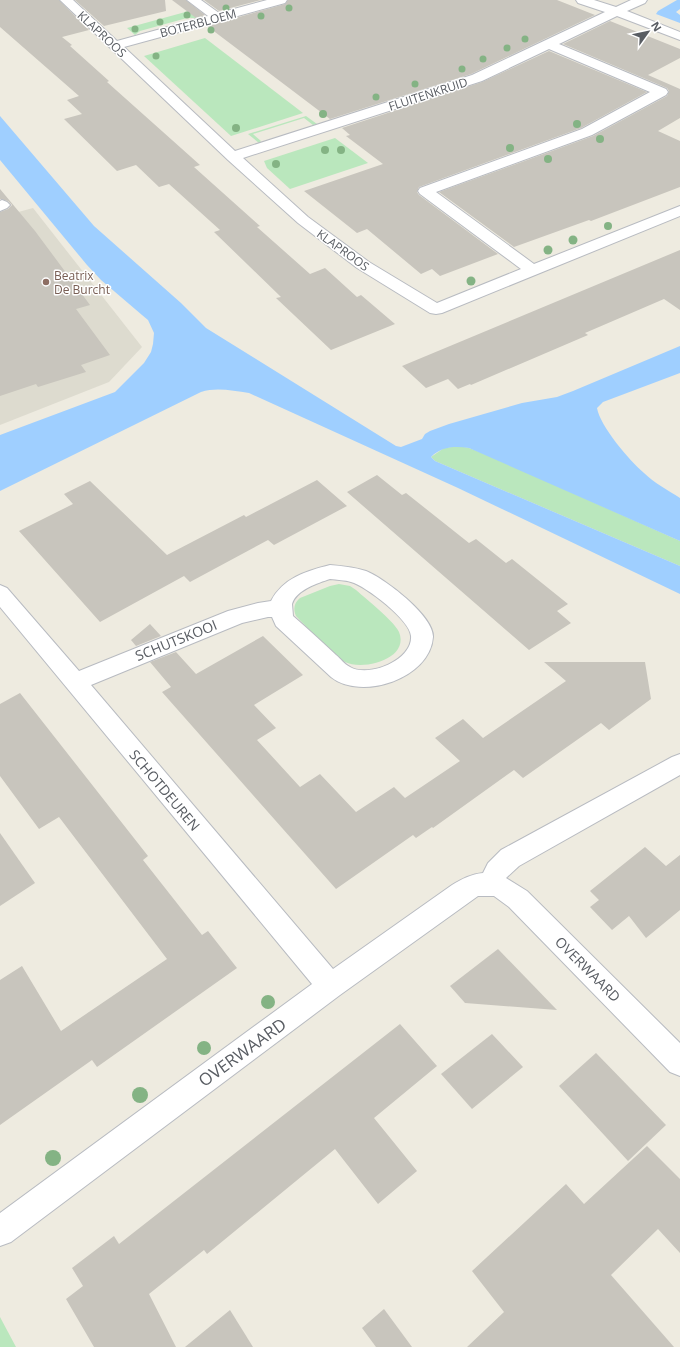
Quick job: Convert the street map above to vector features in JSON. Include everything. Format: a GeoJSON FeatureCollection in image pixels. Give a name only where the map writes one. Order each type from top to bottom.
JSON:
{"type":"FeatureCollection","features":[{"type":"Feature","properties":{"kind":"street","name":"KLAPROOS"},"geometry":{"type":"LineString","coordinates":[[66,0],[233,157],[303,220],[363,266],[436,309],[673,214]]}},
{"type":"Feature","properties":{"kind":"street"},"geometry":{"type":"LineString","coordinates":[[193,0],[218,18]]}},
{"type":"Feature","properties":{"kind":"street","name":"BOTERBLOEM"},"geometry":{"type":"LineString","coordinates":[[115,46],[281,0]]}},
{"type":"Feature","properties":{"kind":"street"},"geometry":{"type":"LineString","coordinates":[[582,0],[640,20],[680,36]]}},
{"type":"Feature","properties":{"kind":"street","name":"FLUITENKRUID"},"geometry":{"type":"LineString","coordinates":[[233,157],[477,78],[640,0]]}},
{"type":"Feature","properties":{"kind":"street"},"geometry":{"type":"LineString","coordinates":[[532,270],[425,191],[587,132],[661,92],[549,44]]}},
{"type":"Feature","properties":{"kind":"street"},"geometry":{"type":"LineString","coordinates":[[673,214],[680,226]]}},
{"type":"Feature","properties":{"kind":"street"},"geometry":{"type":"LineString","coordinates":[[330,572],[343,573],[359,576],[375,585],[414,619],[421,629],[423,636],[417,654],[411,662],[389,674],[359,679],[344,675],[284,620],[280,610],[282,600],[287,593],[296,586],[317,575],[330,572]]}},
{"type":"Feature","properties":{"kind":"street","name":"SCHOTDEUREN"},"geometry":{"type":"LineString","coordinates":[[0,593],[332,986]]}},
{"type":"Feature","properties":{"kind":"street","name":"SCHUTSKOOI"},"geometry":{"type":"LineString","coordinates":[[75,682],[235,617],[269,608],[280,610]]}},
{"type":"Feature","properties":{"kind":"street"},"geometry":{"type":"LineString","coordinates":[[490,884],[497,871],[510,858],[680,764]]}},
{"type":"Feature","properties":{"kind":"street","name":"OVERWAARD"},"geometry":{"type":"LineString","coordinates":[[0,1231],[332,986],[460,893],[474,885],[490,884],[502,888],[518,899],[680,1062]]}},
{"type":"Feature","properties":{"kind":"shaded area","name":"Beatrix De Burcht"},"geometry":{"type":"Polygon","coordinates":[[[33,208],[142,347],[109,382],[0,425],[0,217],[33,208]]]}},
{"type":"Feature","properties":{"kind":"green space"},"geometry":{"type":"Polygon","coordinates":[[[189,11],[198,18],[187,18],[140,31],[135,35],[127,28],[189,11]]]}},
{"type":"Feature","properties":{"kind":"green space"},"geometry":{"type":"Polygon","coordinates":[[[205,38],[303,113],[231,136],[144,56],[205,38]]]}},
{"type":"Feature","properties":{"kind":"green space"},"geometry":{"type":"Polygon","coordinates":[[[306,116],[317,124],[313,125],[304,118],[253,134],[261,141],[259,143],[248,134],[306,116]]]}},
{"type":"Feature","properties":{"kind":"green space"},"geometry":{"type":"Polygon","coordinates":[[[335,138],[368,163],[290,189],[267,168],[264,161],[335,138]]]}},
{"type":"Feature","properties":{"kind":"green space"},"geometry":{"type":"Polygon","coordinates":[[[459,446],[493,457],[680,541],[680,566],[435,461],[431,457],[444,448],[459,446]]]}},
{"type":"Feature","properties":{"kind":"green space"},"geometry":{"type":"Polygon","coordinates":[[[339,584],[350,586],[356,590],[386,616],[396,627],[401,641],[398,649],[391,656],[373,664],[363,665],[345,662],[339,659],[327,648],[296,616],[295,606],[296,602],[300,598],[339,584]]]}},
{"type":"Feature","properties":{"kind":"green space"},"geometry":{"type":"Polygon","coordinates":[[[0,1317],[16,1347],[0,1347],[0,1317]]]}},
{"type":"Feature","properties":{"kind":"water"},"geometry":{"type":"Polygon","coordinates":[[[677,0],[680,0],[680,9],[676,12],[680,15],[680,23],[656,14],[658,11],[677,0]]]}},
{"type":"Feature","properties":{"kind":"water"},"geometry":{"type":"Polygon","coordinates":[[[0,116],[94,226],[181,303],[206,328],[396,446],[401,447],[422,439],[425,434],[430,431],[449,424],[522,403],[557,397],[680,346],[680,373],[603,402],[597,408],[599,415],[609,433],[631,460],[652,480],[680,498],[680,541],[469,448],[459,447],[444,449],[435,453],[431,457],[435,461],[680,566],[680,594],[458,488],[249,393],[231,390],[201,392],[0,491],[0,435],[115,392],[144,363],[151,352],[154,333],[148,320],[101,280],[87,265],[0,160],[0,116]]]}},
{"type":"Feature","properties":{"kind":"building"},"geometry":{"type":"Polygon","coordinates":[[[0,0],[59,0],[89,30],[62,37],[109,81],[107,82],[200,165],[194,167],[260,226],[257,227],[310,274],[325,268],[357,297],[361,295],[395,324],[331,350],[276,298],[281,297],[214,232],[220,230],[169,184],[159,187],[136,165],[117,171],[64,119],[82,114],[67,100],[79,96],[0,27],[0,0]]]}},
{"type":"Feature","properties":{"kind":"building"},"geometry":{"type":"Polygon","coordinates":[[[75,0],[165,0],[166,11],[104,26],[75,0]]]}},
{"type":"Feature","properties":{"kind":"building"},"geometry":{"type":"Polygon","coordinates":[[[172,0],[186,0],[205,15],[196,18],[172,0]]]}},
{"type":"Feature","properties":{"kind":"building"},"geometry":{"type":"Polygon","coordinates":[[[204,0],[261,0],[219,11],[204,0]]]}},
{"type":"Feature","properties":{"kind":"building"},"geometry":{"type":"Polygon","coordinates":[[[288,0],[557,0],[595,15],[471,74],[330,119],[207,26],[285,4],[288,0]]]}},
{"type":"Feature","properties":{"kind":"building"},"geometry":{"type":"Polygon","coordinates":[[[610,21],[680,49],[680,58],[648,75],[680,89],[680,118],[658,131],[680,141],[680,187],[591,221],[589,220],[514,247],[439,192],[593,136],[667,96],[669,91],[667,88],[563,44],[610,21]]]}},
{"type":"Feature","properties":{"kind":"building"},"geometry":{"type":"Polygon","coordinates":[[[549,51],[647,92],[581,128],[419,187],[417,192],[419,195],[498,254],[440,276],[432,269],[421,274],[367,229],[357,233],[304,191],[383,164],[346,136],[350,135],[342,128],[482,82],[549,51]]]}},
{"type":"Feature","properties":{"kind":"building","name":"Beatrix De Burcht"},"geometry":{"type":"Polygon","coordinates":[[[0,189],[35,231],[90,305],[76,309],[110,355],[81,365],[86,372],[38,387],[36,384],[0,396],[0,212],[8,209],[12,205],[8,201],[0,199],[0,189]]]}},
{"type":"Feature","properties":{"kind":"building"},"geometry":{"type":"Polygon","coordinates":[[[680,250],[680,310],[664,299],[585,333],[588,335],[471,385],[470,384],[458,389],[448,379],[426,388],[402,366],[680,250]]]}},
{"type":"Feature","properties":{"kind":"building"},"geometry":{"type":"Polygon","coordinates":[[[377,475],[402,495],[406,493],[469,543],[476,539],[506,563],[512,559],[568,604],[557,611],[571,623],[529,650],[347,492],[377,475]]]}},
{"type":"Feature","properties":{"kind":"building"},"geometry":{"type":"Polygon","coordinates":[[[317,480],[347,506],[274,545],[268,540],[190,582],[184,576],[100,622],[19,531],[73,504],[64,494],[90,481],[167,555],[244,515],[246,517],[317,480]]]}},
{"type":"Feature","properties":{"kind":"building"},"geometry":{"type":"Polygon","coordinates":[[[150,624],[161,636],[136,646],[131,640],[150,624]]]}},
{"type":"Feature","properties":{"kind":"building"},"geometry":{"type":"Polygon","coordinates":[[[263,636],[303,675],[254,705],[276,728],[257,740],[300,787],[320,774],[356,812],[394,787],[405,798],[460,761],[435,738],[463,719],[483,738],[566,681],[544,662],[645,662],[651,699],[609,730],[601,723],[523,778],[514,770],[433,828],[432,827],[416,838],[413,835],[336,889],[162,692],[171,687],[150,662],[176,652],[196,674],[263,636]]]}},
{"type":"Feature","properties":{"kind":"building"},"geometry":{"type":"Polygon","coordinates":[[[20,693],[148,856],[143,860],[202,935],[208,931],[237,968],[97,1067],[92,1060],[0,1125],[0,980],[22,966],[61,1031],[167,959],[59,817],[39,829],[0,776],[0,704],[20,693]]]}},
{"type":"Feature","properties":{"kind":"building"},"geometry":{"type":"Polygon","coordinates":[[[0,833],[35,883],[0,906],[0,833]]]}},
{"type":"Feature","properties":{"kind":"building"},"geometry":{"type":"Polygon","coordinates":[[[645,847],[666,866],[680,855],[680,910],[646,938],[629,916],[612,930],[590,907],[599,900],[590,891],[645,847]]]}},
{"type":"Feature","properties":{"kind":"building"},"geometry":{"type":"Polygon","coordinates":[[[498,949],[557,1010],[465,1003],[450,986],[498,949]]]}},
{"type":"Feature","properties":{"kind":"building"},"geometry":{"type":"Polygon","coordinates":[[[400,1024],[437,1066],[374,1118],[417,1171],[378,1204],[335,1149],[207,1254],[204,1250],[149,1294],[176,1347],[94,1347],[66,1299],[83,1286],[72,1268],[114,1236],[119,1244],[400,1024]]]}},
{"type":"Feature","properties":{"kind":"building"},"geometry":{"type":"Polygon","coordinates":[[[492,1034],[523,1067],[472,1109],[441,1074],[492,1034]]]}},
{"type":"Feature","properties":{"kind":"building"},"geometry":{"type":"Polygon","coordinates":[[[596,1053],[666,1125],[628,1161],[559,1086],[596,1053]]]}},
{"type":"Feature","properties":{"kind":"building"},"geometry":{"type":"Polygon","coordinates":[[[647,1146],[680,1179],[680,1253],[658,1229],[611,1275],[674,1347],[467,1347],[504,1312],[472,1271],[566,1184],[584,1204],[647,1146]]]}},
{"type":"Feature","properties":{"kind":"building"},"geometry":{"type":"Polygon","coordinates":[[[384,1309],[412,1347],[376,1347],[362,1328],[384,1309]]]}},
{"type":"Feature","properties":{"kind":"building"},"geometry":{"type":"Polygon","coordinates":[[[230,1310],[253,1347],[185,1347],[230,1310]]]}},
{"type":"Feature","properties":{"kind":"place","name":"Beatrix De Burcht"},"geometry":{"type":"Point","coordinates":[46,282]}}]}
